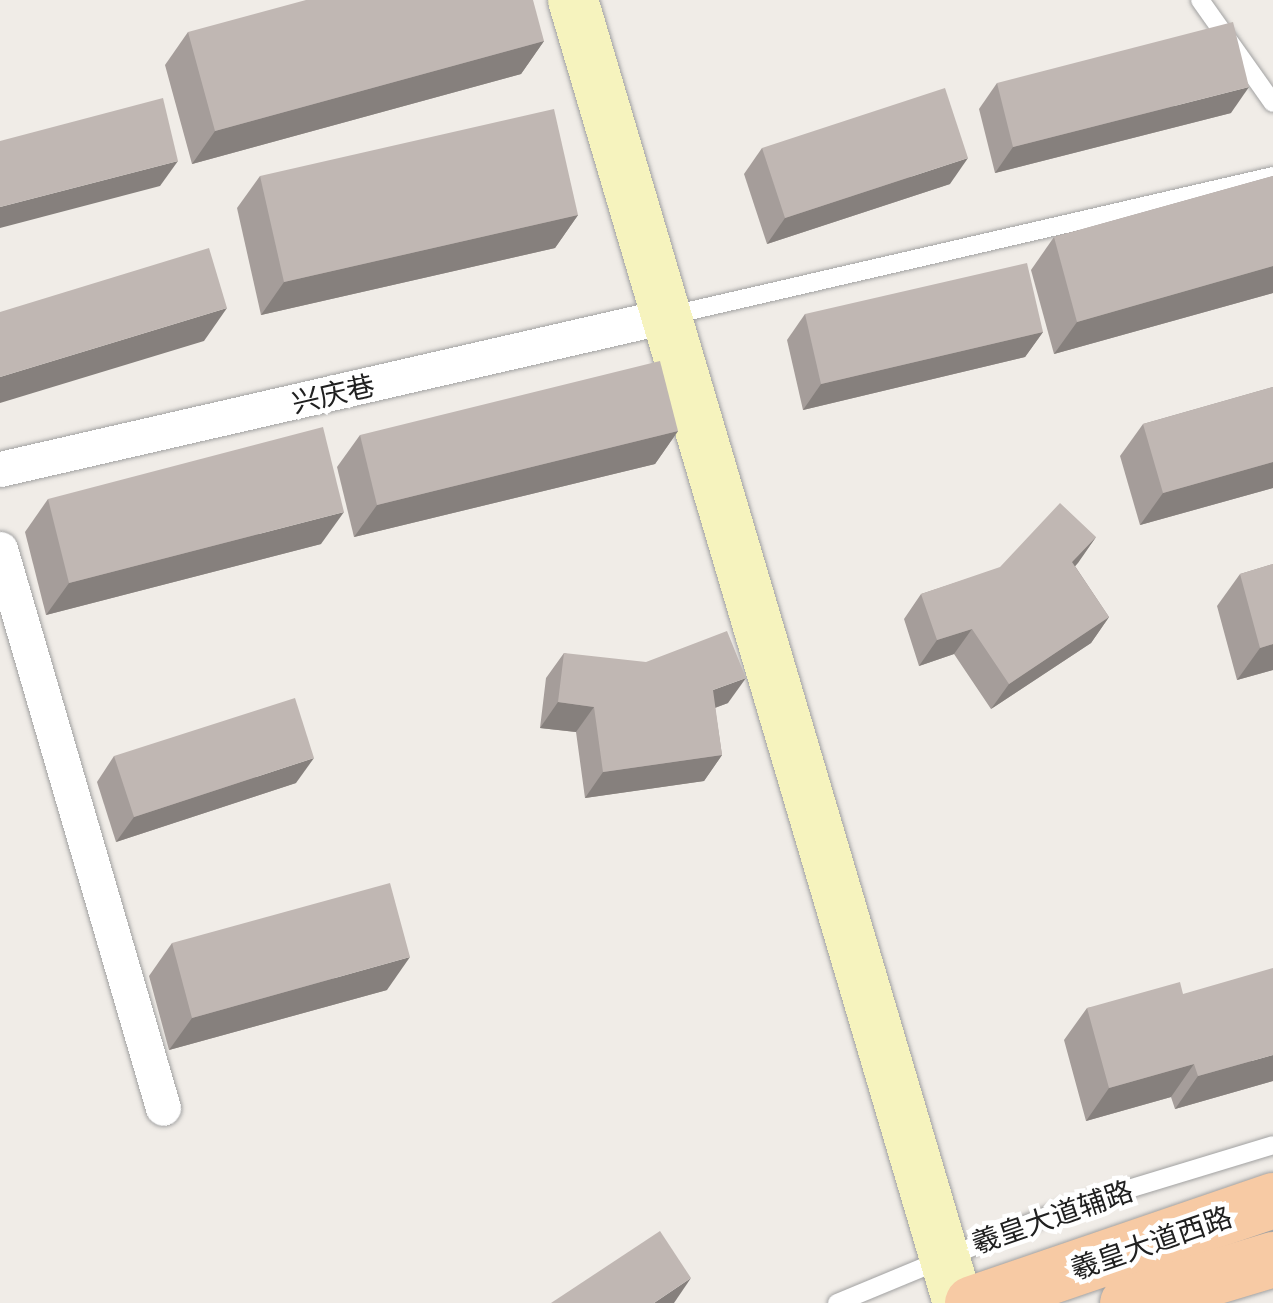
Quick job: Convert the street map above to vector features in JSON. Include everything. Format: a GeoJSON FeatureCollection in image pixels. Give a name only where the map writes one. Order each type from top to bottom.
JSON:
{"type":"FeatureCollection","features":[{"type":"Feature","properties":{"kind":"main road"},"geometry":{"type":"LineString","coordinates":[[573,0],[958,1303]]}},
{"type":"Feature","properties":{"kind":"main road","name":"羲皇大道西路"},"geometry":{"type":"LineString","coordinates":[[972,1303],[1273,1200]]}},
{"type":"Feature","properties":{"kind":"main road","name":"羲皇大道西路"},"geometry":{"type":"LineString","coordinates":[[1127,1303],[1273,1259]]}},
{"type":"Feature","properties":{"kind":"street","name":"兴庆巷"},"geometry":{"type":"LineString","coordinates":[[0,470],[666,316]]}},
{"type":"Feature","properties":{"kind":"street"},"geometry":{"type":"LineString","coordinates":[[0,550],[164,1108]]}},
{"type":"Feature","properties":{"kind":"lane"},"geometry":{"type":"LineString","coordinates":[[1200,0],[1273,103]]}},
{"type":"Feature","properties":{"kind":"lane"},"geometry":{"type":"LineString","coordinates":[[666,316],[1273,176]]}},
{"type":"Feature","properties":{"kind":"lane","name":"羲皇大道辅路"},"geometry":{"type":"LineString","coordinates":[[837,1303],[1066,1208],[1273,1145]]}},
{"type":"Feature","properties":{"kind":"building"},"geometry":{"type":"Polygon","coordinates":[[[306,0],[533,0],[544,41],[215,131],[188,32],[306,0]]]}},
{"type":"Feature","properties":{"kind":"building"},"geometry":{"type":"Polygon","coordinates":[[[1233,22],[1249,87],[1013,147],[997,83],[1233,22]]]}},
{"type":"Feature","properties":{"kind":"building"},"geometry":{"type":"Polygon","coordinates":[[[945,88],[968,158],[785,218],[762,148],[945,88]]]}},
{"type":"Feature","properties":{"kind":"building"},"geometry":{"type":"Polygon","coordinates":[[[163,98],[178,161],[0,207],[0,141],[163,98]]]}},
{"type":"Feature","properties":{"kind":"building"},"geometry":{"type":"Polygon","coordinates":[[[554,109],[578,215],[284,282],[260,176],[554,109]]]}},
{"type":"Feature","properties":{"kind":"building"},"geometry":{"type":"Polygon","coordinates":[[[1273,176],[1273,266],[1077,322],[1054,237],[1273,176]]]}},
{"type":"Feature","properties":{"kind":"building"},"geometry":{"type":"Polygon","coordinates":[[[209,248],[227,308],[0,377],[0,312],[209,248]]]}},
{"type":"Feature","properties":{"kind":"building"},"geometry":{"type":"Polygon","coordinates":[[[1027,263],[1043,332],[821,384],[805,314],[1027,263]]]}},
{"type":"Feature","properties":{"kind":"building"},"geometry":{"type":"Polygon","coordinates":[[[660,361],[678,431],[377,505],[360,435],[660,361]]]}},
{"type":"Feature","properties":{"kind":"building"},"geometry":{"type":"Polygon","coordinates":[[[1273,387],[1273,462],[1163,493],[1143,424],[1273,387]]]}},
{"type":"Feature","properties":{"kind":"building"},"geometry":{"type":"Polygon","coordinates":[[[323,427],[344,512],[69,583],[48,499],[323,427]]]}},
{"type":"Feature","properties":{"kind":"building"},"geometry":{"type":"Polygon","coordinates":[[[1060,503],[1096,537],[1072,562],[1109,617],[1009,684],[972,629],[937,640],[921,594],[1000,567],[1060,503]]]}},
{"type":"Feature","properties":{"kind":"building"},"geometry":{"type":"Polygon","coordinates":[[[1273,564],[1273,644],[1260,648],[1240,574],[1273,564]]]}},
{"type":"Feature","properties":{"kind":"building"},"geometry":{"type":"Polygon","coordinates":[[[727,631],[746,678],[713,690],[722,755],[603,772],[594,707],[558,702],[564,653],[646,662],[727,631]]]}},
{"type":"Feature","properties":{"kind":"building"},"geometry":{"type":"Polygon","coordinates":[[[295,698],[314,758],[134,817],[114,756],[295,698]]]}},
{"type":"Feature","properties":{"kind":"building"},"geometry":{"type":"Polygon","coordinates":[[[390,883],[410,957],[192,1018],[172,943],[390,883]]]}},
{"type":"Feature","properties":{"kind":"building"},"geometry":{"type":"Polygon","coordinates":[[[1273,968],[1273,1055],[1198,1076],[1194,1064],[1109,1088],[1087,1008],[1180,982],[1183,994],[1273,968]]]}},
{"type":"Feature","properties":{"kind":"building"},"geometry":{"type":"Polygon","coordinates":[[[660,1231],[691,1278],[654,1303],[551,1303],[660,1231]]]}}]}
